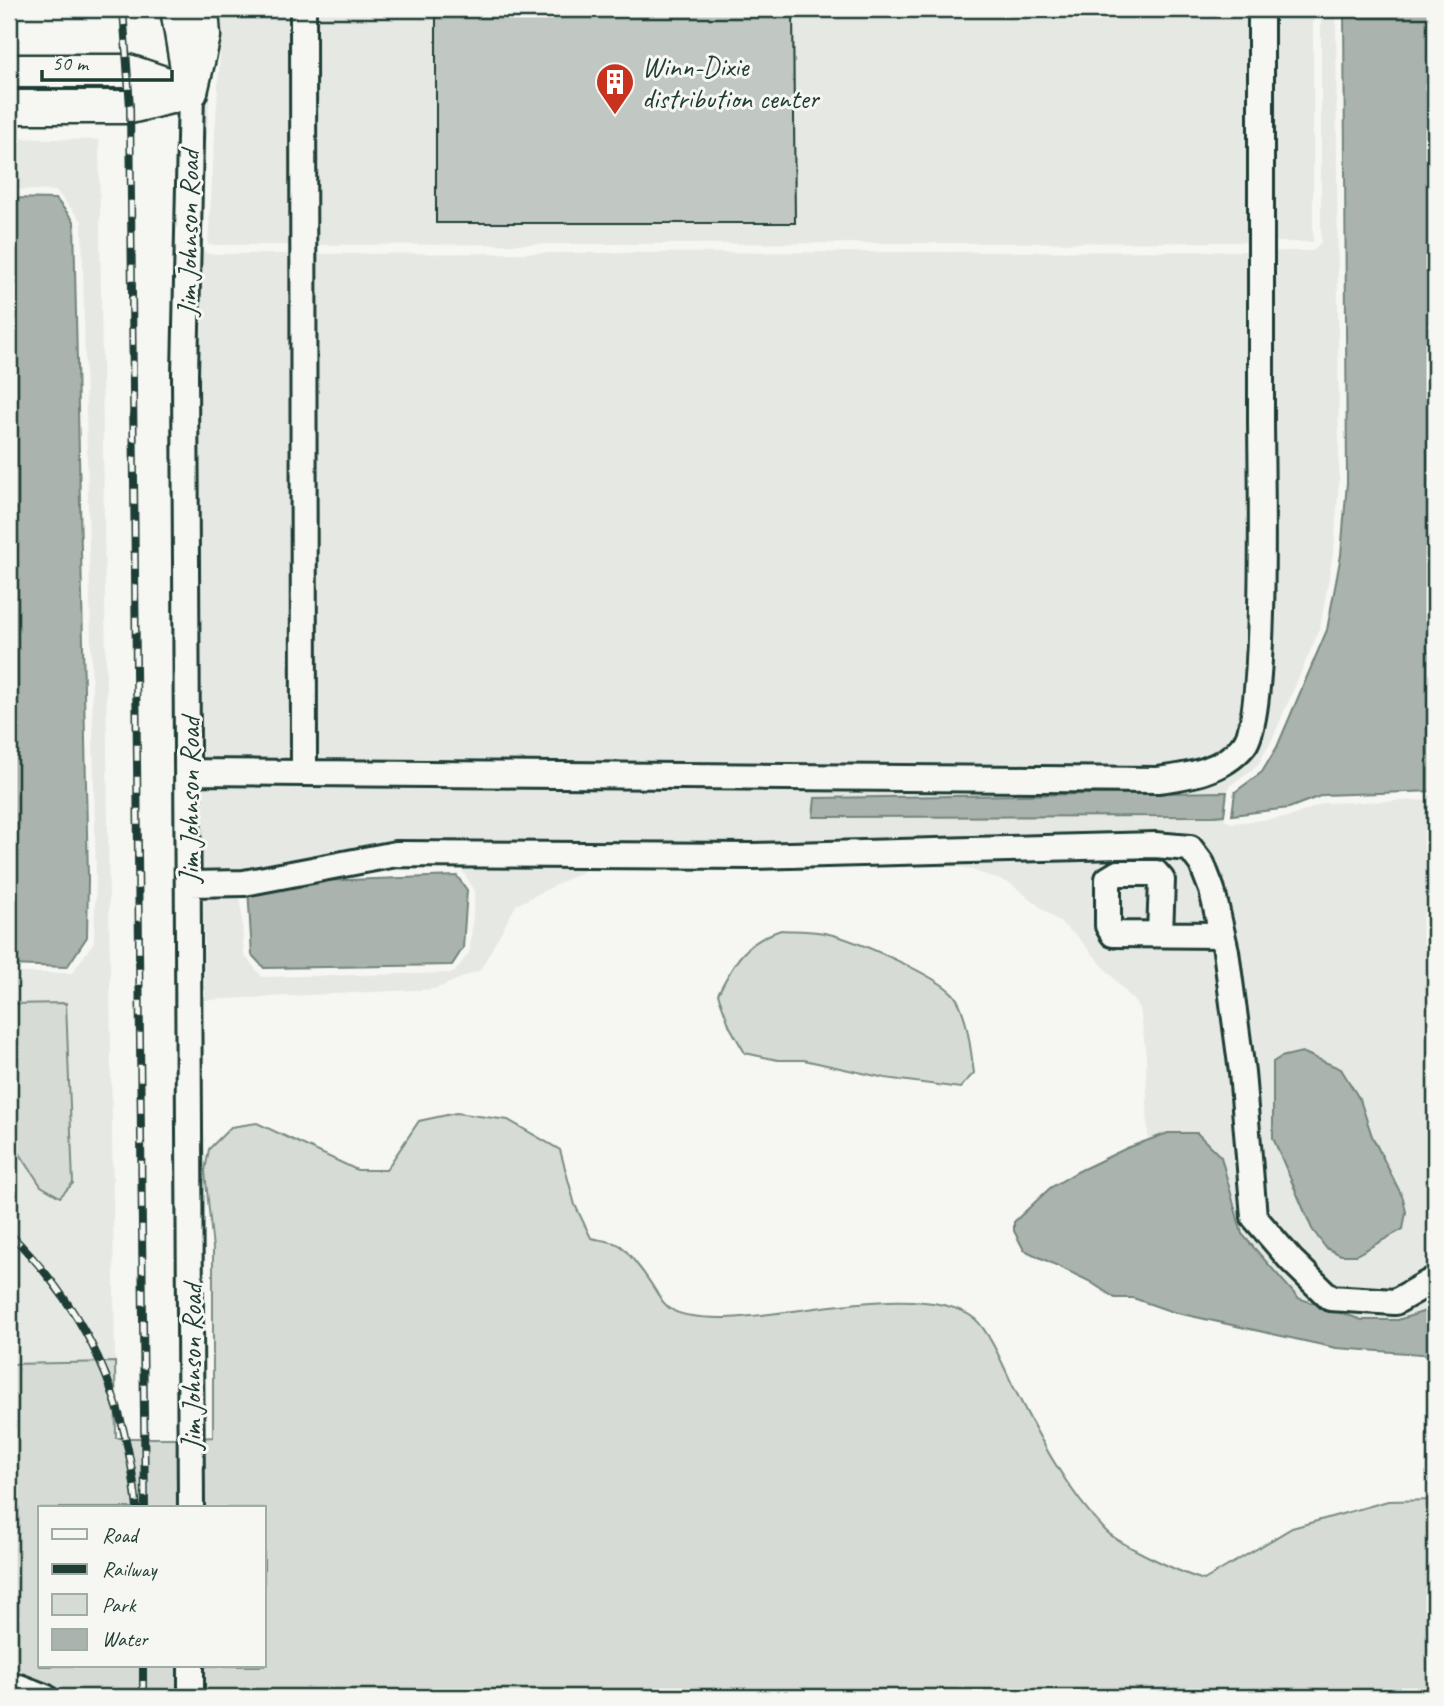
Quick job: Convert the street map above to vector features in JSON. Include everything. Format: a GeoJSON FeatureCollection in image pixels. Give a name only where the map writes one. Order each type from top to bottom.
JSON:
{"type":"FeatureCollection","features":[{"type":"Feature","properties":{"kind":"main road","name":"Jim Johnson Road"},"geometry":{"type":"LineString","coordinates":[[177,9],[191,92]]}},
{"type":"Feature","properties":{"kind":"main road","name":"Jim Johnson Road"},"geometry":{"type":"LineString","coordinates":[[191,92],[204,36],[202,9]]}},
{"type":"Feature","properties":{"kind":"main road"},"geometry":{"type":"LineString","coordinates":[[9,71],[128,71],[191,92]]}},
{"type":"Feature","properties":{"kind":"main road"},"geometry":{"type":"LineString","coordinates":[[9,107],[130,107],[191,92]]}},
{"type":"Feature","properties":{"kind":"street"},"geometry":{"type":"LineString","coordinates":[[303,9],[304,772]]}},
{"type":"Feature","properties":{"kind":"street"},"geometry":{"type":"LineString","coordinates":[[190,772],[1158,780],[1213,769],[1245,744],[1255,713],[1261,611],[1261,9]]}},
{"type":"Feature","properties":{"kind":"street","name":"Jim Johnson Road"},"geometry":{"type":"LineString","coordinates":[[191,92],[185,374],[190,772],[191,1506]]}},
{"type":"Feature","properties":{"kind":"street"},"geometry":{"type":"LineString","coordinates":[[190,884],[244,883],[396,854],[753,856],[1155,845],[1190,848],[1202,864],[1212,890],[1222,935],[1242,1072],[1254,1217],[1291,1260],[1330,1298],[1395,1302],[1435,1279]]}},
{"type":"Feature","properties":{"kind":"street"},"geometry":{"type":"LineString","coordinates":[[1160,934],[1222,935]]}},
{"type":"Feature","properties":{"kind":"street"},"geometry":{"type":"LineString","coordinates":[[191,1668],[191,1697]]}},
{"type":"Feature","properties":{"kind":"street"},"geometry":{"type":"LineString","coordinates":[[9,1687],[42,1693],[45,1697]]}},
{"type":"Feature","properties":{"kind":"shaded area"},"geometry":{"type":"Polygon","coordinates":[[[215,9],[200,244],[202,250],[208,254],[1313,251],[1321,242],[1321,9],[1336,9],[1339,482],[1334,548],[1320,628],[1271,742],[1257,766],[1231,785],[1227,792],[816,798],[813,817],[1224,815],[1226,821],[1233,823],[1290,817],[1324,803],[1435,800],[1435,1308],[1398,1320],[1362,1320],[1298,1298],[1242,1234],[1221,1157],[1196,1133],[1168,1133],[1148,1140],[1146,1055],[1140,1008],[1077,936],[1010,883],[962,867],[672,863],[591,867],[516,905],[480,970],[435,989],[205,1000],[194,374],[202,100],[215,9]],[[456,868],[264,874],[240,889],[244,955],[262,977],[454,973],[470,951],[475,891],[462,870],[456,868]],[[1360,1100],[1295,1188],[1312,1229],[1372,1136],[1360,1100]]]}},
{"type":"Feature","properties":{"kind":"shaded area"},"geometry":{"type":"Polygon","coordinates":[[[223,9],[1313,9],[1313,242],[208,245],[223,9]]]}},
{"type":"Feature","properties":{"kind":"shaded area"},"geometry":{"type":"Polygon","coordinates":[[[9,138],[99,140],[115,1362],[9,1364],[13,1318],[9,1291],[9,1137],[41,1186],[73,1183],[65,1003],[9,1004],[9,973],[72,973],[94,942],[96,879],[82,221],[56,191],[9,189],[9,138]]]}},
{"type":"Feature","properties":{"kind":"green space"},"geometry":{"type":"Polygon","coordinates":[[[781,930],[817,932],[841,938],[876,951],[945,987],[954,995],[962,1011],[974,1073],[960,1088],[885,1078],[804,1060],[778,1060],[745,1053],[730,1027],[718,994],[742,954],[758,941],[781,930]]]}},
{"type":"Feature","properties":{"kind":"green space"},"geometry":{"type":"Polygon","coordinates":[[[66,1003],[73,1183],[60,1197],[41,1186],[9,1137],[9,1004],[66,1003]]]}},
{"type":"Feature","properties":{"kind":"green space"},"geometry":{"type":"Polygon","coordinates":[[[456,1113],[508,1120],[560,1150],[575,1205],[591,1238],[618,1244],[623,1248],[666,1305],[684,1315],[747,1317],[852,1303],[889,1301],[923,1302],[952,1307],[975,1319],[991,1340],[1053,1461],[1091,1515],[1106,1531],[1124,1544],[1194,1577],[1204,1580],[1292,1528],[1388,1501],[1435,1500],[1435,1697],[200,1697],[200,1668],[266,1668],[266,1506],[200,1506],[200,1438],[213,1437],[213,1249],[205,1171],[209,1149],[231,1127],[257,1123],[357,1170],[386,1170],[419,1121],[456,1113]]]}},
{"type":"Feature","properties":{"kind":"green space"},"geometry":{"type":"Polygon","coordinates":[[[115,1362],[116,1438],[182,1438],[182,1506],[38,1506],[38,1668],[182,1668],[182,1697],[9,1697],[9,1364],[115,1362]]]}},
{"type":"Feature","properties":{"kind":"water"},"geometry":{"type":"Polygon","coordinates":[[[1344,9],[1435,9],[1435,791],[1323,795],[1289,808],[1232,815],[1235,792],[1262,772],[1277,747],[1327,630],[1341,555],[1347,482],[1344,9]]]}},
{"type":"Feature","properties":{"kind":"water"},"geometry":{"type":"Polygon","coordinates":[[[9,198],[56,199],[74,221],[88,879],[87,937],[67,967],[9,965],[9,198]]]}},
{"type":"Feature","properties":{"kind":"water"},"geometry":{"type":"Polygon","coordinates":[[[1227,792],[1224,815],[1214,816],[813,817],[815,798],[1227,792]]]}},
{"type":"Feature","properties":{"kind":"water"},"geometry":{"type":"Polygon","coordinates":[[[457,876],[467,890],[463,948],[452,965],[264,968],[252,955],[248,888],[264,883],[457,876]]]}},
{"type":"Feature","properties":{"kind":"water"},"geometry":{"type":"Polygon","coordinates":[[[1302,1052],[1341,1069],[1360,1100],[1372,1136],[1403,1198],[1406,1212],[1403,1229],[1356,1255],[1341,1255],[1326,1248],[1312,1229],[1273,1138],[1273,1062],[1281,1057],[1302,1052]]]}},
{"type":"Feature","properties":{"kind":"water"},"geometry":{"type":"Polygon","coordinates":[[[1168,1133],[1197,1133],[1221,1157],[1242,1234],[1298,1298],[1362,1320],[1398,1320],[1435,1308],[1435,1355],[1336,1348],[1173,1312],[1133,1298],[1115,1298],[1089,1281],[1024,1250],[1014,1231],[1014,1222],[1050,1188],[1127,1148],[1168,1133]]]}},
{"type":"Feature","properties":{"kind":"building","name":"Winn-Dixie distribution center"},"geometry":{"type":"Polygon","coordinates":[[[436,9],[793,9],[795,223],[436,223],[436,9]]]}},
{"type":"Feature","properties":{"kind":"railway"},"geometry":{"type":"LineString","coordinates":[[123,9],[130,107],[145,1506]]}},
{"type":"Feature","properties":{"kind":"railway"},"geometry":{"type":"LineString","coordinates":[[9,1233],[61,1293],[98,1358],[123,1430],[137,1506]]}},
{"type":"Feature","properties":{"kind":"railway"},"geometry":{"type":"LineString","coordinates":[[143,1668],[143,1697]]}},
{"type":"Feature","properties":{"kind":"place","name":"Winn-Dixie distribution center"},"geometry":{"type":"Point","coordinates":[615,116]}}]}
